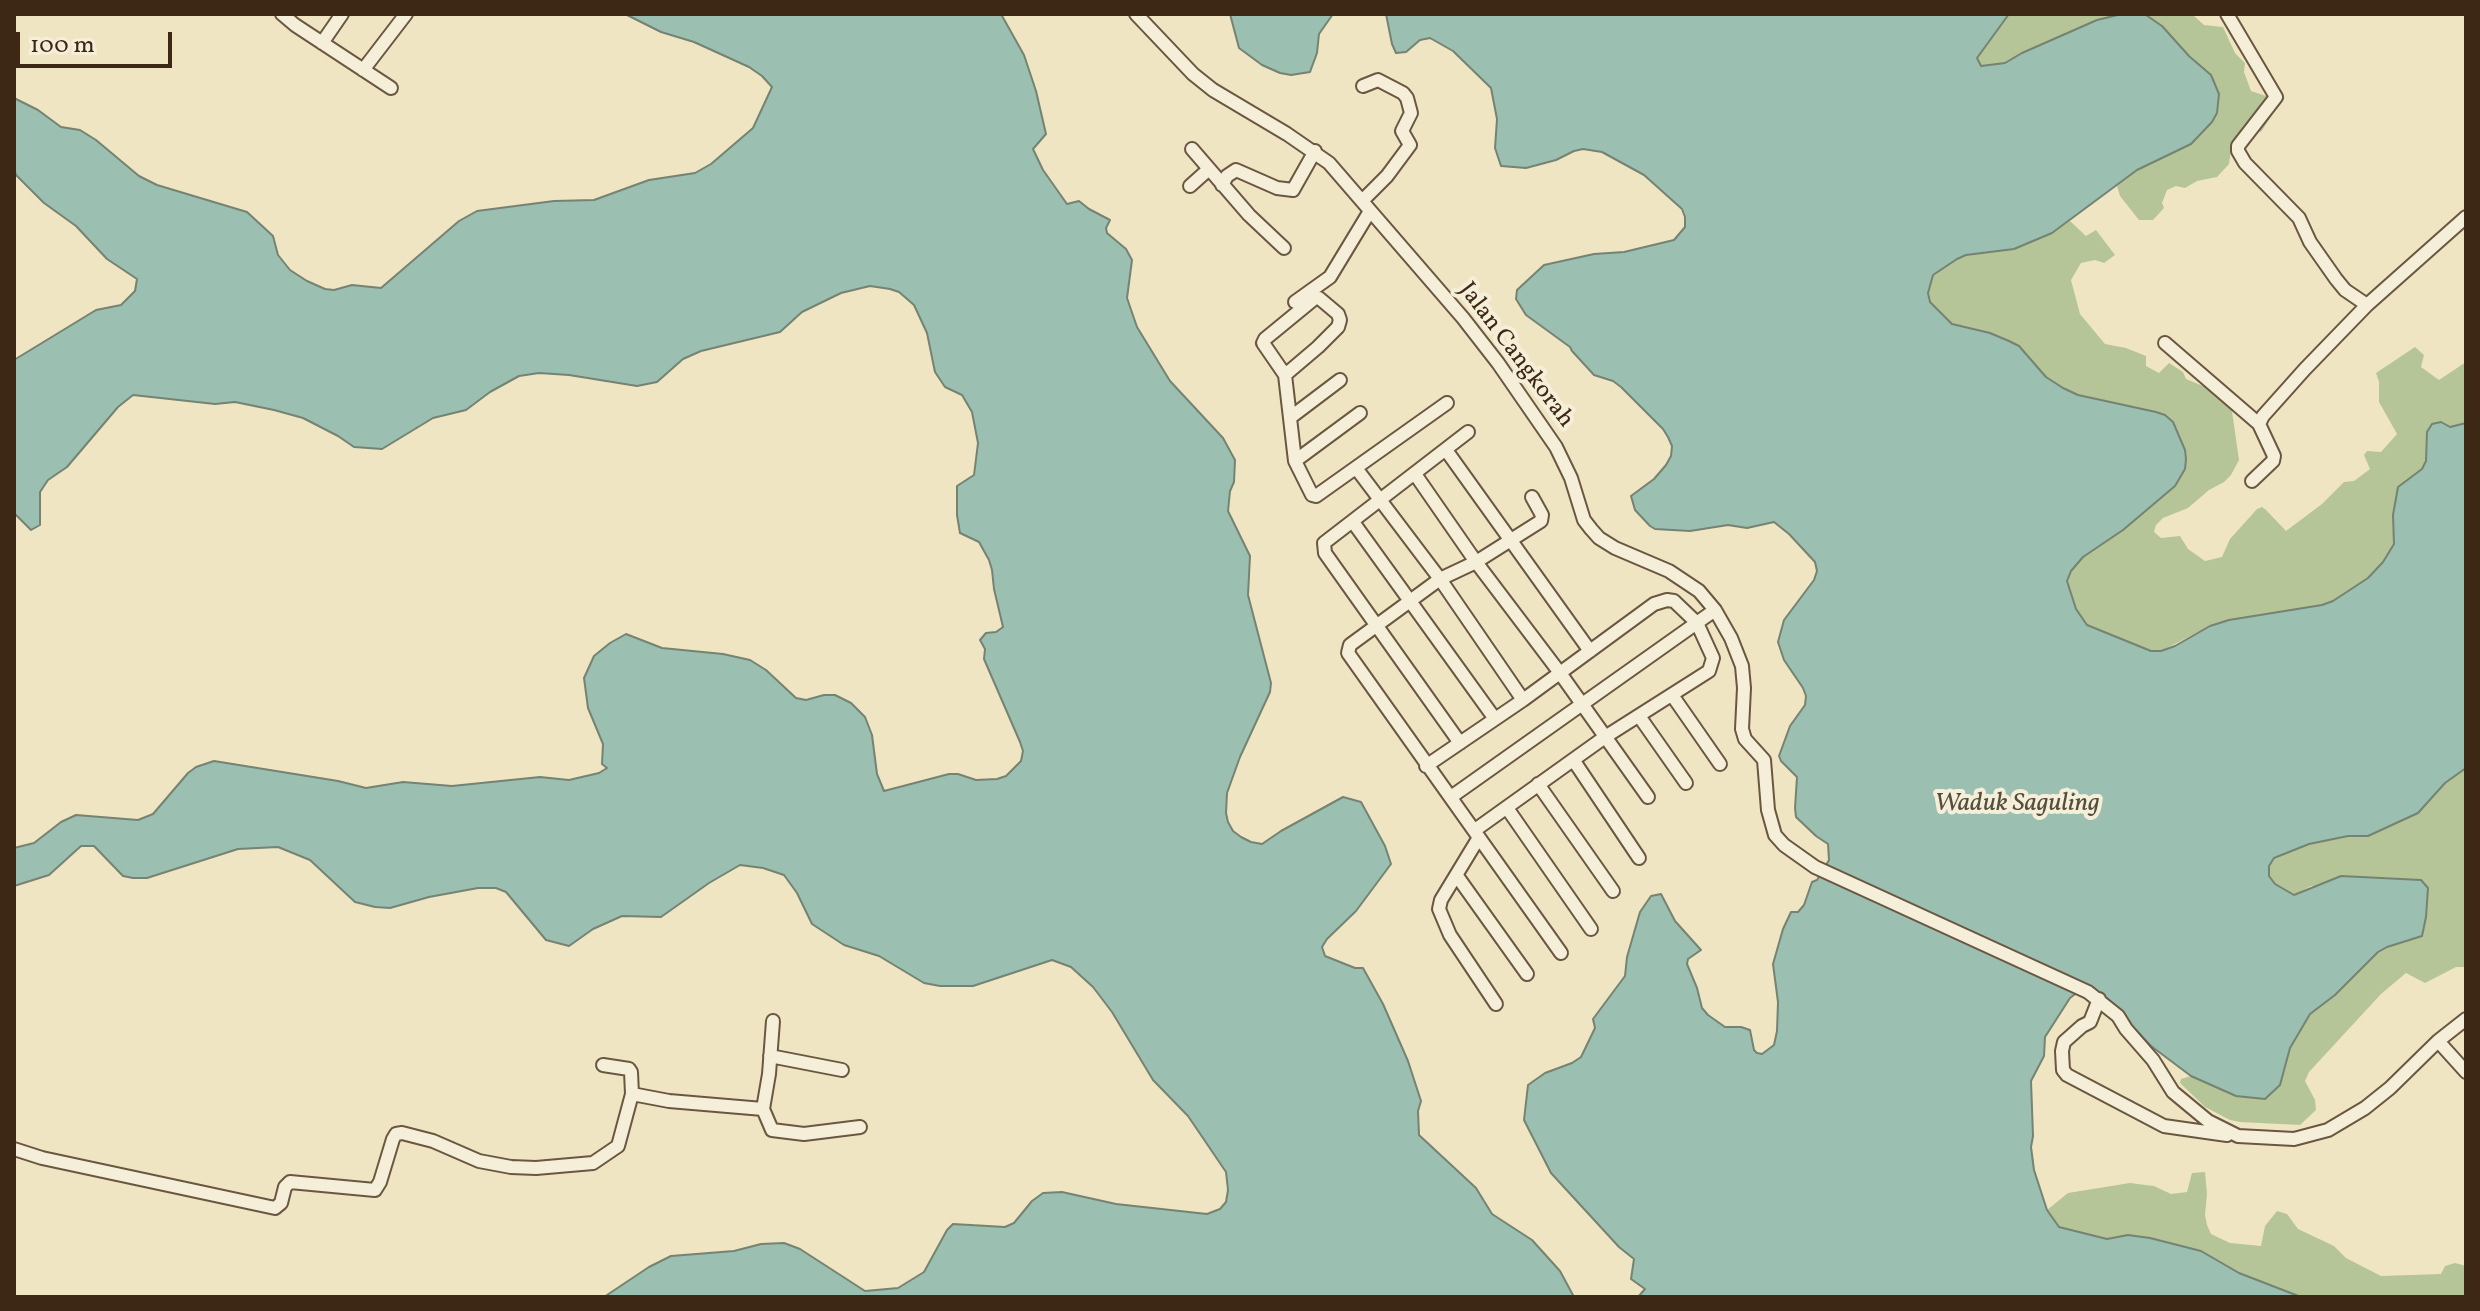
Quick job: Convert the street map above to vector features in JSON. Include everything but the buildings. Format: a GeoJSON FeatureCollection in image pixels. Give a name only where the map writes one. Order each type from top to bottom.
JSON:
{"type":"FeatureCollection","features":[{"type":"Feature","properties":{"kind":"street"},"geometry":{"type":"LineString","coordinates":[[282,14],[391,88]]}},
{"type":"Feature","properties":{"kind":"street"},"geometry":{"type":"LineString","coordinates":[[322,43],[342,14]]}},
{"type":"Feature","properties":{"kind":"street"},"geometry":{"type":"LineString","coordinates":[[363,70],[406,14]]}},
{"type":"Feature","properties":{"kind":"street","name":"Jalan Cangkorah"},"geometry":{"type":"LineString","coordinates":[[1136,14],[1193,74],[1213,90],[1315,151],[1329,163],[1484,344],[1545,428],[1571,478],[1584,520],[1591,529],[1615,548],[1669,571],[1699,591],[1715,610],[1742,666],[1742,729],[1745,739],[1764,760],[1768,810],[1775,835],[1784,845],[1820,869],[2094,996]]}},
{"type":"Feature","properties":{"kind":"street"},"geometry":{"type":"LineString","coordinates":[[2227,14],[2276,97],[2238,146],[2238,151],[2245,163],[2299,218],[2310,242],[2345,290],[2367,305]]}},
{"type":"Feature","properties":{"kind":"street"},"geometry":{"type":"LineString","coordinates":[[1295,302],[1330,277],[1366,206],[1410,145],[1402,131],[1411,113],[1407,98],[1378,80],[1363,86]]}},
{"type":"Feature","properties":{"kind":"street"},"geometry":{"type":"LineString","coordinates":[[1192,149],[1222,185],[1284,248]]}},
{"type":"Feature","properties":{"kind":"street"},"geometry":{"type":"LineString","coordinates":[[1222,185],[1227,176],[1236,170],[1277,188],[1293,190],[1315,151]]}},
{"type":"Feature","properties":{"kind":"street"},"geometry":{"type":"LineString","coordinates":[[1190,186],[1209,169]]}},
{"type":"Feature","properties":{"kind":"street"},"geometry":{"type":"LineString","coordinates":[[2259,424],[2296,379],[2367,305],[2466,217]]}},
{"type":"Feature","properties":{"kind":"street"},"geometry":{"type":"LineString","coordinates":[[1285,375],[1338,327],[1338,314],[1319,298],[1315,298],[1263,343],[1285,375],[1295,461],[1312,495],[1316,496],[1447,403]]}},
{"type":"Feature","properties":{"kind":"street"},"geometry":{"type":"LineString","coordinates":[[2165,343],[2259,424],[2274,456],[2273,461],[2252,481]]}},
{"type":"Feature","properties":{"kind":"street"},"geometry":{"type":"LineString","coordinates":[[1291,417],[1340,380]]}},
{"type":"Feature","properties":{"kind":"street"},"geometry":{"type":"LineString","coordinates":[[1295,461],[1360,413]]}},
{"type":"Feature","properties":{"kind":"street"},"geometry":{"type":"LineString","coordinates":[[1460,743],[1325,553],[1324,543],[1468,432]]}},
{"type":"Feature","properties":{"kind":"street"},"geometry":{"type":"LineString","coordinates":[[1446,450],[1590,651]]}},
{"type":"Feature","properties":{"kind":"street"},"geometry":{"type":"LineString","coordinates":[[1356,468],[1440,579],[1523,700]]}},
{"type":"Feature","properties":{"kind":"street"},"geometry":{"type":"LineString","coordinates":[[1415,474],[1648,797]]}},
{"type":"Feature","properties":{"kind":"street"},"geometry":{"type":"LineString","coordinates":[[1532,497],[1542,515],[1541,521],[1476,562],[1440,579],[1350,645],[1348,653],[1561,953]]}},
{"type":"Feature","properties":{"kind":"street"},"geometry":{"type":"LineString","coordinates":[[1353,522],[1495,719]]}},
{"type":"Feature","properties":{"kind":"street"},"geometry":{"type":"LineString","coordinates":[[1426,766],[1654,604],[1674,601],[1697,623],[1713,658],[1709,671],[1538,784],[1476,835],[1439,909],[1450,935],[1496,1004]]}},
{"type":"Feature","properties":{"kind":"street"},"geometry":{"type":"LineString","coordinates":[[1451,797],[1715,610]]}},
{"type":"Feature","properties":{"kind":"street"},"geometry":{"type":"LineString","coordinates":[[1672,695],[1720,764]]}},
{"type":"Feature","properties":{"kind":"street"},"geometry":{"type":"LineString","coordinates":[[1639,716],[1686,783]]}},
{"type":"Feature","properties":{"kind":"street"},"geometry":{"type":"LineString","coordinates":[[1574,761],[1639,858]]}},
{"type":"Feature","properties":{"kind":"street"},"geometry":{"type":"LineString","coordinates":[[1538,784],[1613,891]]}},
{"type":"Feature","properties":{"kind":"street"},"geometry":{"type":"LineString","coordinates":[[1507,808],[1591,929]]}},
{"type":"Feature","properties":{"kind":"street"},"geometry":{"type":"LineString","coordinates":[[1457,876],[1527,974]]}},
{"type":"Feature","properties":{"kind":"street"},"geometry":{"type":"LineString","coordinates":[[2094,996],[2118,1016],[2153,1060],[2173,1092],[2208,1121],[2234,1135]]}},
{"type":"Feature","properties":{"kind":"street"},"geometry":{"type":"LineString","coordinates":[[2094,996],[2090,1022],[2064,1042],[2062,1060],[2067,1075],[2164,1126],[2250,1138],[2294,1139],[2328,1130],[2365,1108],[2390,1088],[2438,1041],[2466,1019]]}},
{"type":"Feature","properties":{"kind":"street"},"geometry":{"type":"LineString","coordinates":[[773,1021],[763,1109],[772,1130],[804,1134],[860,1127]]}},
{"type":"Feature","properties":{"kind":"street"},"geometry":{"type":"LineString","coordinates":[[2438,1041],[2466,1072]]}},
{"type":"Feature","properties":{"kind":"street"},"geometry":{"type":"LineString","coordinates":[[770,1056],[842,1070]]}},
{"type":"Feature","properties":{"kind":"street"},"geometry":{"type":"LineString","coordinates":[[14,1149],[42,1158],[275,1208],[281,1203],[285,1187],[290,1182],[375,1190],[393,1139],[396,1134],[402,1133],[433,1141],[479,1161],[511,1167],[593,1163],[618,1146],[632,1094],[629,1069],[603,1065]]}},
{"type":"Feature","properties":{"kind":"street"},"geometry":{"type":"LineString","coordinates":[[632,1094],[669,1101],[763,1109]]}},
{"type":"Feature","properties":{"kind":"shaded area"},"geometry":{"type":"Polygon","coordinates":[[[2009,14],[2122,14],[2097,20],[2005,63],[1981,67],[1976,58],[2009,14]]]}},
{"type":"Feature","properties":{"kind":"shaded area"},"geometry":{"type":"Polygon","coordinates":[[[2138,14],[2192,14],[2204,25],[2223,27],[2235,53],[2245,63],[2244,72],[2251,91],[2279,104],[2261,132],[2256,130],[2231,150],[2229,164],[2217,177],[2197,181],[2185,188],[2176,186],[2167,190],[2162,203],[2164,208],[2153,220],[2139,220],[2120,196],[2117,186],[2137,170],[2191,144],[2212,122],[2217,113],[2219,94],[2211,75],[2146,15],[2138,14]]]}},
{"type":"Feature","properties":{"kind":"shaded area"},"geometry":{"type":"Polygon","coordinates":[[[2070,221],[2086,236],[2096,230],[2115,255],[2104,263],[2095,260],[2081,263],[2071,280],[2080,314],[2105,344],[2146,356],[2146,366],[2159,373],[2169,363],[2183,372],[2186,379],[2215,391],[2232,411],[2239,460],[2231,475],[2188,508],[2163,518],[2154,532],[2161,538],[2180,536],[2188,549],[2205,561],[2222,557],[2230,539],[2257,509],[2262,507],[2266,510],[2286,531],[2322,504],[2344,482],[2354,481],[2370,469],[2364,455],[2367,451],[2381,452],[2397,434],[2379,402],[2376,373],[2415,347],[2424,355],[2421,367],[2439,380],[2466,362],[2466,423],[2427,432],[2426,460],[2422,469],[2398,487],[2393,515],[2394,544],[2368,578],[2333,602],[2229,620],[2210,626],[2161,651],[2151,651],[2087,625],[2076,609],[2067,581],[2071,571],[2083,557],[2123,530],[2175,485],[2185,469],[2165,415],[2078,395],[2063,388],[2046,377],[2019,346],[1990,333],[1952,324],[1930,302],[1928,293],[1933,275],[1957,259],[2014,249],[2052,233],[2070,221]]]}},
{"type":"Feature","properties":{"kind":"shaded area"},"geometry":{"type":"Polygon","coordinates":[[[2466,768],[2466,967],[2456,967],[2425,983],[2406,973],[2381,994],[2309,1072],[2305,1081],[2315,1100],[2316,1110],[2300,1125],[2240,1122],[2205,1107],[2180,1083],[2181,1079],[2191,1076],[2236,1096],[2280,1085],[2290,1048],[2310,1014],[2335,995],[2378,952],[2422,936],[2428,888],[2421,880],[2311,886],[2294,895],[2275,884],[2269,876],[2269,866],[2274,858],[2309,844],[2348,836],[2368,836],[2418,813],[2445,783],[2466,768]]]}},
{"type":"Feature","properties":{"kind":"shaded area"},"geometry":{"type":"Polygon","coordinates":[[[2205,1172],[2205,1215],[2211,1234],[2230,1243],[2261,1246],[2265,1226],[2277,1211],[2287,1214],[2298,1229],[2334,1246],[2346,1258],[2381,1276],[2441,1274],[2445,1266],[2455,1263],[2466,1266],[2466,1297],[2301,1297],[2239,1273],[2201,1251],[2150,1238],[2128,1235],[2107,1239],[2059,1228],[2047,1210],[2068,1193],[2130,1183],[2154,1186],[2171,1194],[2187,1192],[2192,1173],[2205,1172]]]}},
{"type":"Feature","properties":{"kind":"water"},"geometry":{"type":"Polygon","coordinates":[[[625,14],[1001,14],[1024,55],[1036,91],[1046,134],[1033,149],[1043,170],[1067,204],[1079,201],[1110,220],[1107,233],[1126,249],[1132,260],[1127,298],[1137,327],[1170,381],[1223,438],[1235,460],[1228,511],[1250,556],[1248,595],[1271,683],[1270,692],[1227,793],[1228,822],[1241,837],[1262,844],[1343,797],[1361,802],[1385,846],[1391,864],[1356,911],[1327,939],[1322,947],[1325,956],[1355,968],[1363,968],[1383,1004],[1408,1061],[1421,1101],[1418,1111],[1419,1135],[1476,1188],[1492,1214],[1532,1240],[1560,1271],[1574,1297],[604,1297],[671,1256],[784,1243],[800,1249],[865,1291],[898,1288],[924,1272],[953,1224],[1005,1227],[1014,1223],[1043,1193],[1062,1192],[1116,1204],[1207,1214],[1220,1209],[1226,1202],[1226,1172],[1188,1116],[1153,1080],[1112,1012],[1093,987],[1071,967],[1052,960],[973,986],[924,983],[879,956],[844,945],[812,924],[784,875],[763,868],[740,865],[661,917],[622,916],[593,929],[569,946],[546,940],[506,892],[496,888],[429,897],[390,908],[375,907],[355,902],[310,860],[278,847],[238,849],[147,878],[133,878],[123,876],[94,846],[81,846],[49,875],[14,886],[14,848],[34,843],[61,822],[76,815],[138,820],[153,814],[188,773],[214,761],[366,788],[403,782],[452,786],[540,777],[569,780],[599,773],[607,768],[602,764],[603,744],[588,708],[584,678],[594,656],[626,634],[662,648],[750,660],[766,670],[796,698],[806,700],[835,695],[851,703],[865,717],[872,735],[877,774],[884,791],[949,774],[976,780],[997,779],[1006,776],[1021,761],[1023,751],[1020,742],[984,659],[985,649],[980,640],[986,633],[1003,627],[992,570],[979,542],[960,533],[957,515],[957,486],[974,475],[978,443],[972,412],[962,395],[945,387],[935,372],[927,333],[914,305],[899,292],[890,289],[870,286],[841,293],[802,312],[780,332],[701,351],[683,359],[657,382],[637,386],[569,375],[539,373],[519,376],[466,410],[433,418],[382,449],[354,447],[303,418],[274,410],[235,402],[215,404],[133,395],[118,407],[67,467],[48,480],[40,492],[40,525],[31,530],[14,513],[14,360],[96,310],[121,305],[135,291],[137,279],[107,259],[76,226],[44,203],[16,175],[14,98],[61,127],[80,130],[139,176],[157,185],[247,212],[273,236],[278,255],[290,270],[307,281],[334,290],[352,285],[381,288],[459,221],[477,211],[554,201],[594,200],[649,180],[695,173],[711,164],[753,128],[772,87],[762,76],[694,42],[661,32],[625,14]]]}},
{"type":"Feature","properties":{"kind":"water"},"geometry":{"type":"Polygon","coordinates":[[[1230,14],[1333,14],[1319,34],[1317,53],[1310,72],[1291,75],[1262,65],[1239,48],[1230,14]]]}},
{"type":"Feature","properties":{"kind":"water","name":"Waduk Saguling"},"geometry":{"type":"Polygon","coordinates":[[[1386,14],[2009,14],[1977,58],[1981,66],[2005,63],[2097,20],[2122,14],[2146,15],[2162,26],[2211,75],[2219,94],[2217,113],[2212,122],[2191,144],[2137,170],[2052,233],[2014,249],[1957,259],[1933,275],[1928,293],[1930,302],[1952,324],[1990,333],[2019,346],[2046,377],[2063,388],[2078,395],[2156,412],[2173,422],[2186,459],[2185,469],[2175,486],[2123,530],[2083,557],[2067,581],[2076,609],[2087,625],[2151,651],[2175,646],[2210,626],[2229,620],[2322,605],[2368,578],[2394,544],[2393,515],[2398,487],[2422,469],[2426,461],[2427,432],[2432,424],[2441,422],[2450,427],[2466,423],[2466,768],[2445,783],[2418,813],[2368,836],[2348,836],[2309,844],[2274,858],[2269,866],[2269,876],[2275,884],[2294,895],[2341,876],[2421,880],[2428,888],[2422,936],[2378,952],[2335,995],[2310,1014],[2290,1048],[2280,1085],[2265,1099],[2236,1096],[2191,1076],[2151,1046],[2112,1005],[2087,985],[2070,998],[2045,1037],[2044,1056],[2031,1081],[2034,1170],[2047,1210],[2059,1227],[2107,1239],[2128,1235],[2150,1238],[2201,1251],[2239,1273],[2301,1297],[1638,1297],[1645,1289],[1631,1279],[1634,1259],[1619,1247],[1551,1173],[1524,1120],[1528,1085],[1545,1073],[1581,1057],[1595,1028],[1593,1019],[1625,976],[1640,912],[1651,896],[1661,894],[1675,921],[1701,950],[1688,959],[1687,964],[1702,1008],[1725,1027],[1750,1030],[1757,1053],[1762,1054],[1774,1045],[1778,1002],[1773,964],[1783,929],[1791,912],[1798,912],[1804,905],[1812,882],[1817,880],[1829,860],[1828,844],[1796,817],[1797,777],[1779,756],[1790,726],[1805,705],[1806,696],[1784,660],[1778,642],[1784,620],[1814,580],[1817,571],[1815,562],[1774,522],[1747,528],[1728,525],[1690,531],[1650,526],[1635,510],[1631,496],[1654,479],[1666,465],[1672,446],[1668,437],[1621,387],[1594,375],[1570,347],[1526,315],[1516,299],[1517,290],[1544,265],[1674,240],[1685,227],[1682,209],[1644,175],[1602,152],[1583,149],[1526,168],[1501,166],[1495,148],[1497,119],[1491,88],[1453,51],[1430,38],[1420,40],[1406,52],[1396,53],[1386,14]]]}}]}
